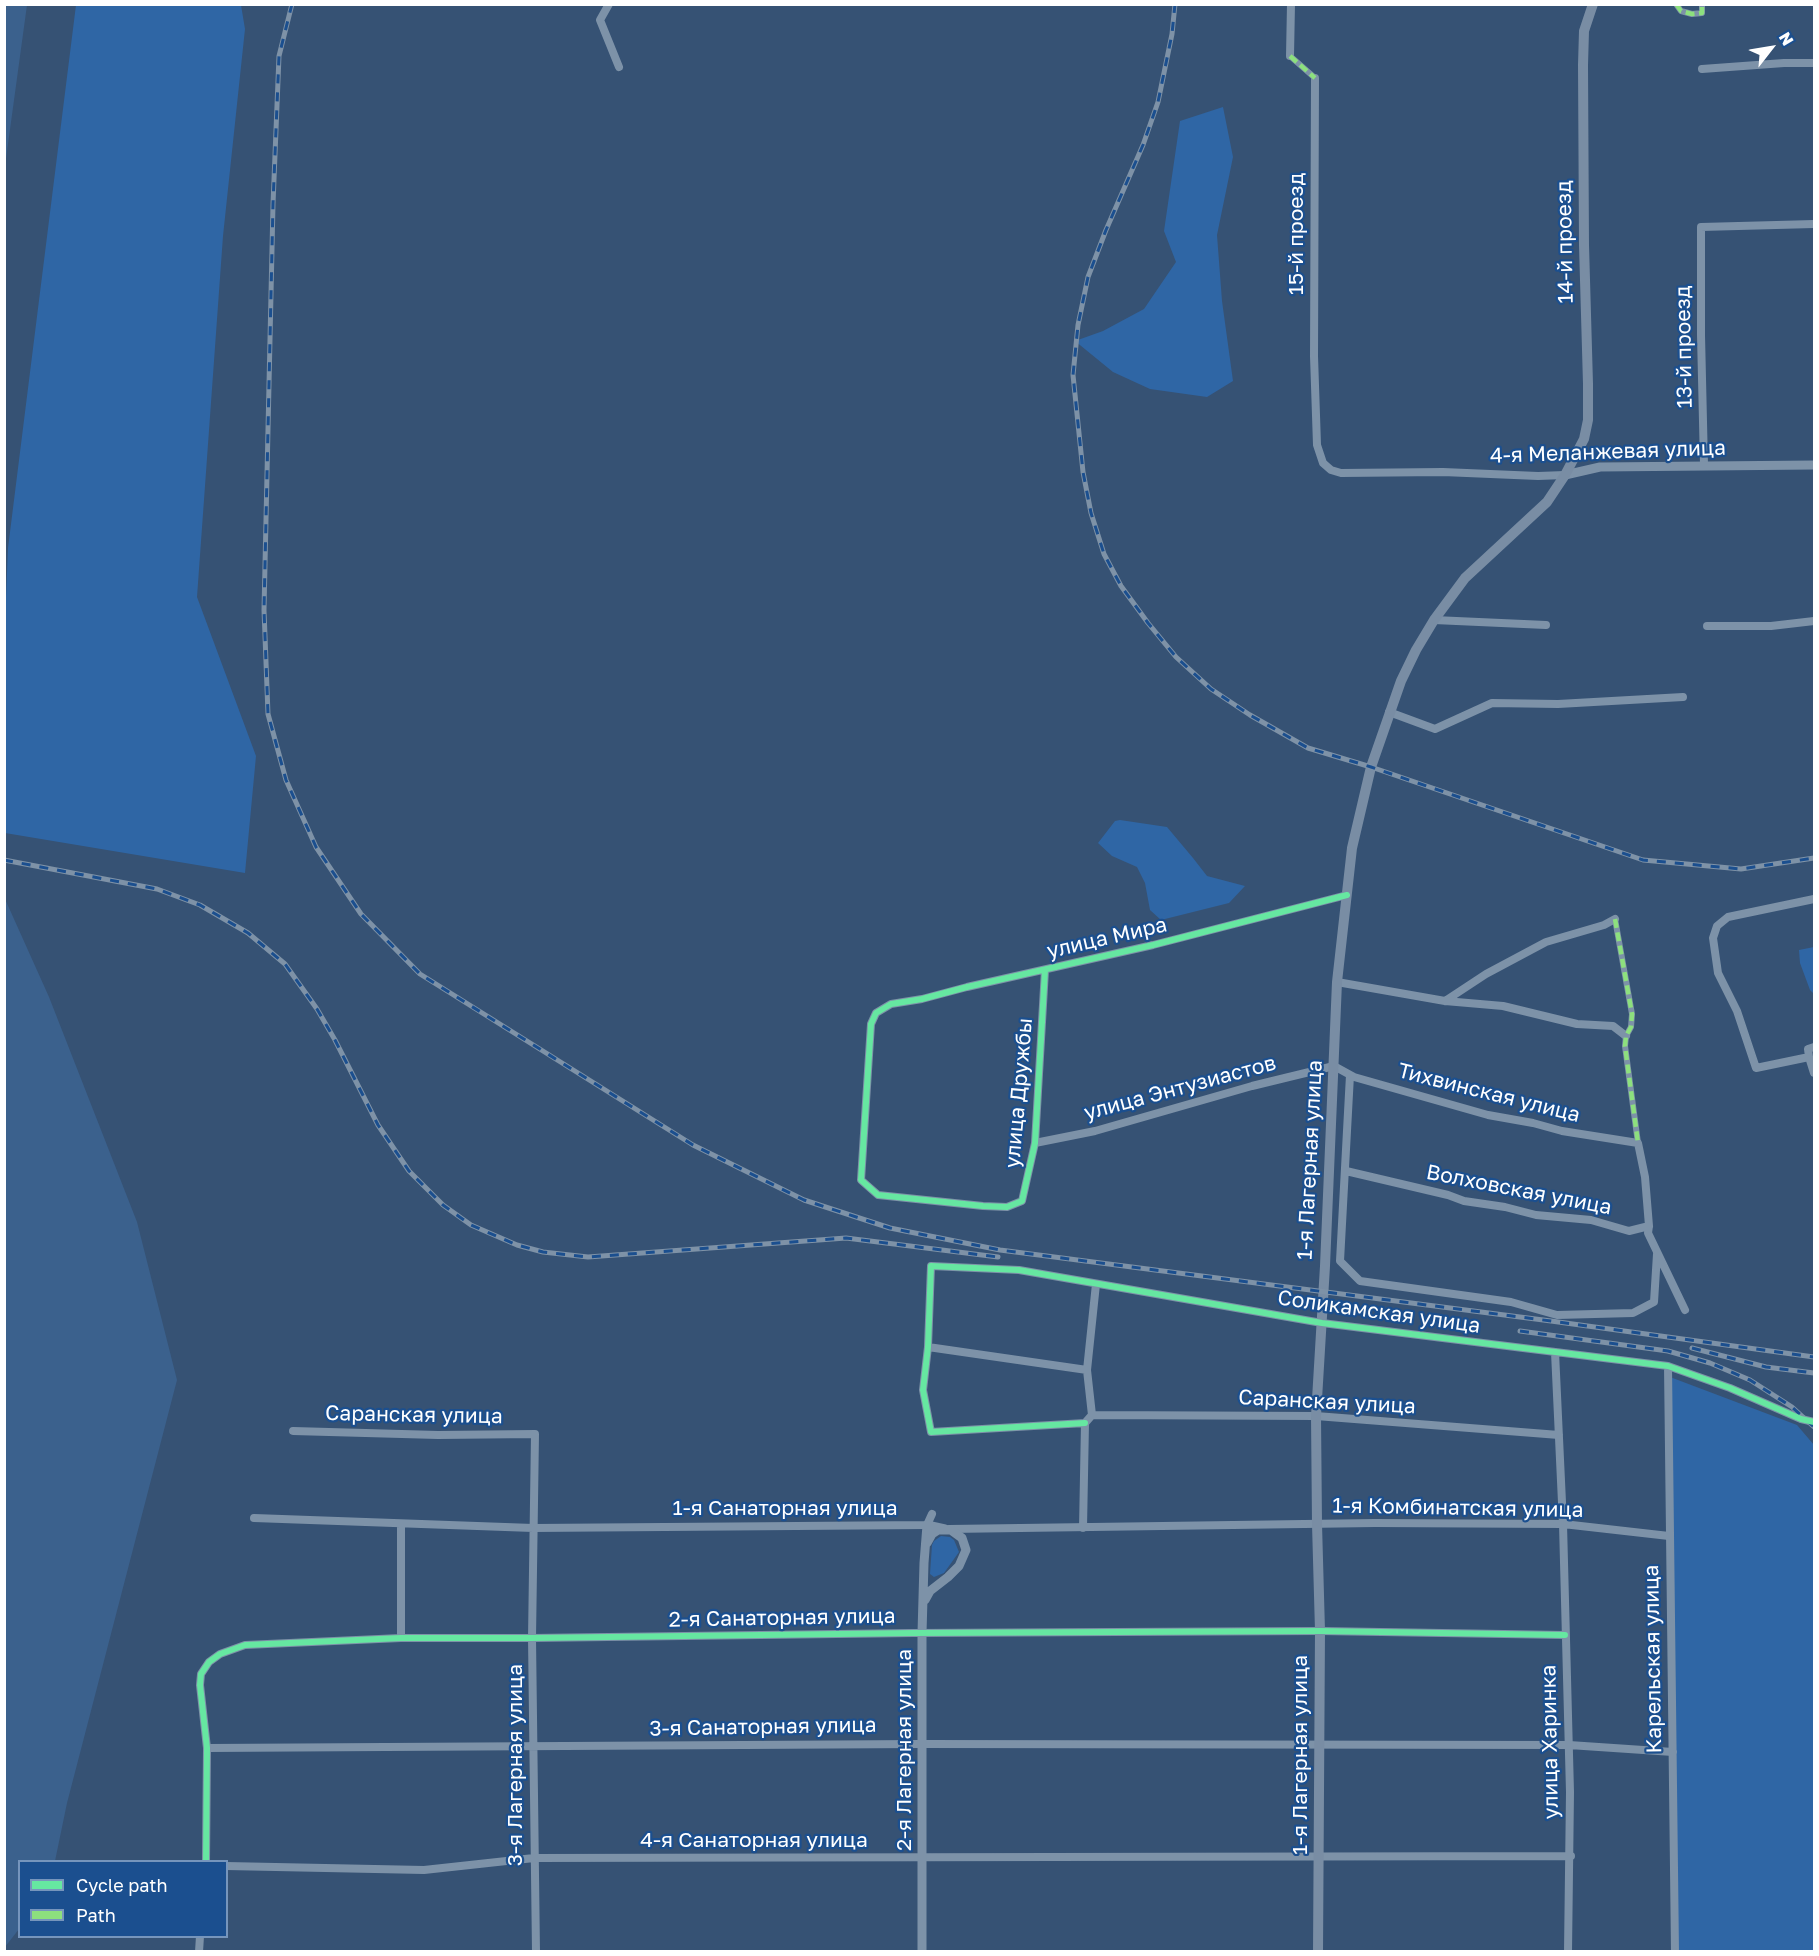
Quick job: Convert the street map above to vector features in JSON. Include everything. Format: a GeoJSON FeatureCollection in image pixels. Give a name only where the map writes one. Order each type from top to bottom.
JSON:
{"type":"FeatureCollection","features":[{"type":"Feature","properties":{"kind":"main road","name":"14-й проезд"},"geometry":{"type":"LineString","coordinates":[[1565,475],[1584,439],[1588,420],[1583,65],[1584,31],[1593,4]]}},
{"type":"Feature","properties":{"kind":"main road","name":"1-я Лагерная улица"},"geometry":{"type":"LineString","coordinates":[[1318,1952],[1320,1631],[1316,1416],[1337,982],[1352,848],[1371,767],[1389,712],[1401,681],[1434,620],[1465,578],[1547,502],[1565,475]]}},
{"type":"Feature","properties":{"kind":"street"},"geometry":{"type":"LineString","coordinates":[[609,4],[600,20],[619,67]]}},
{"type":"Feature","properties":{"kind":"street","name":"15-й проезд"},"geometry":{"type":"LineString","coordinates":[[1290,4],[1290,56],[1316,78],[1314,356],[1317,445],[1323,463],[1330,470]]}},
{"type":"Feature","properties":{"kind":"street"},"geometry":{"type":"LineString","coordinates":[[1676,4],[1681,11],[1692,14],[1702,13],[1702,4]]}},
{"type":"Feature","properties":{"kind":"street"},"geometry":{"type":"LineString","coordinates":[[1702,69],[1815,63]]}},
{"type":"Feature","properties":{"kind":"street","name":"13-й проезд"},"geometry":{"type":"LineString","coordinates":[[1704,465],[1701,227],[1815,224]]}},
{"type":"Feature","properties":{"kind":"street","name":"4-я Меланжевая улица"},"geometry":{"type":"LineString","coordinates":[[1330,470],[1538,476],[1565,475],[1600,467],[1815,465]]}},
{"type":"Feature","properties":{"kind":"street"},"geometry":{"type":"LineString","coordinates":[[1434,620],[1546,625]]}},
{"type":"Feature","properties":{"kind":"street"},"geometry":{"type":"LineString","coordinates":[[1707,626],[1771,626],[1815,621]]}},
{"type":"Feature","properties":{"kind":"street"},"geometry":{"type":"LineString","coordinates":[[1389,712],[1435,729],[1492,703],[1558,704],[1683,697]]}},
{"type":"Feature","properties":{"kind":"street","name":"улица Мира"},"geometry":{"type":"LineString","coordinates":[[1006,1207],[878,1195],[861,1180],[871,1024],[876,1012],[891,1004],[922,999],[1045,970],[1347,895]]}},
{"type":"Feature","properties":{"kind":"street"},"geometry":{"type":"LineString","coordinates":[[1809,1057],[1756,1068],[1737,1011],[1718,973],[1713,938],[1717,926],[1728,917],[1815,899]]}},
{"type":"Feature","properties":{"kind":"street"},"geometry":{"type":"LineString","coordinates":[[1445,1001],[1486,974],[1546,942],[1604,925],[1615,919],[1632,1014],[1631,1027],[1626,1036],[1625,1046],[1645,1177],[1648,1233],[1685,1310]]}},
{"type":"Feature","properties":{"kind":"street","name":"улица Дружбы"},"geometry":{"type":"LineString","coordinates":[[1006,1207],[1022,1201],[1035,1143],[1045,970]]}},
{"type":"Feature","properties":{"kind":"street"},"geometry":{"type":"LineString","coordinates":[[1337,982],[1445,1001],[1503,1006],[1577,1024],[1613,1026],[1626,1036]]}},
{"type":"Feature","properties":{"kind":"street"},"geometry":{"type":"LineString","coordinates":[[1815,1047],[1808,1049],[1815,1073]]}},
{"type":"Feature","properties":{"kind":"street","name":"улица Энтузиастов"},"geometry":{"type":"LineString","coordinates":[[1035,1143],[1105,1128],[1252,1086],[1334,1066]]}},
{"type":"Feature","properties":{"kind":"street","name":"Тихвинская улица"},"geometry":{"type":"LineString","coordinates":[[1334,1066],[1350,1075],[1488,1114],[1562,1131],[1638,1143]]}},
{"type":"Feature","properties":{"kind":"street"},"geometry":{"type":"LineString","coordinates":[[1350,1075],[1340,1261],[1360,1281],[1511,1302],[1557,1314],[1633,1313],[1654,1302],[1657,1252]]}},
{"type":"Feature","properties":{"kind":"street","name":"Волховская улица"},"geometry":{"type":"LineString","coordinates":[[1346,1170],[1464,1201],[1505,1207],[1536,1215],[1591,1220],[1629,1231],[1649,1226]]}},
{"type":"Feature","properties":{"kind":"street","name":"Соликамская улица"},"geometry":{"type":"LineString","coordinates":[[928,1347],[931,1266],[1019,1270],[1322,1323],[1668,1366],[1730,1388],[1801,1419],[1815,1422]]}},
{"type":"Feature","properties":{"kind":"street"},"geometry":{"type":"LineString","coordinates":[[1083,1528],[1085,1423],[1092,1415],[1087,1371],[1096,1284]]}},
{"type":"Feature","properties":{"kind":"street"},"geometry":{"type":"LineString","coordinates":[[1085,1423],[931,1432],[923,1390],[928,1347],[1087,1371]]}},
{"type":"Feature","properties":{"kind":"street","name":"улица Харинка"},"geometry":{"type":"LineString","coordinates":[[1555,1352],[1563,1524],[1569,1745],[1571,1856],[1568,1952]]}},
{"type":"Feature","properties":{"kind":"street","name":"Карельская улица"},"geometry":{"type":"LineString","coordinates":[[1668,1366],[1675,1952]]}},
{"type":"Feature","properties":{"kind":"street","name":"Саранская улица"},"geometry":{"type":"LineString","coordinates":[[1092,1415],[1316,1416],[1559,1435]]}},
{"type":"Feature","properties":{"kind":"street","name":"Саранская улица"},"geometry":{"type":"LineString","coordinates":[[293,1431],[438,1435],[535,1434]]}},
{"type":"Feature","properties":{"kind":"street","name":"3-я Лагерная улица"},"geometry":{"type":"LineString","coordinates":[[535,1434],[532,1638],[536,1952]]}},
{"type":"Feature","properties":{"kind":"street","name":"2-я Лагерная улица"},"geometry":{"type":"LineString","coordinates":[[922,1952],[922,1633],[927,1525],[932,1514]]}},
{"type":"Feature","properties":{"kind":"street","name":"1-я Санаторная улица"},"geometry":{"type":"LineString","coordinates":[[254,1518],[533,1528],[927,1525],[945,1529],[1317,1524]]}},
{"type":"Feature","properties":{"kind":"street","name":"1-я Комбинатская улица"},"geometry":{"type":"LineString","coordinates":[[1317,1524],[1563,1524],[1669,1536]]}},
{"type":"Feature","properties":{"kind":"street"},"geometry":{"type":"LineString","coordinates":[[401,1525],[401,1638]]}},
{"type":"Feature","properties":{"kind":"street"},"geometry":{"type":"LineString","coordinates":[[924,1602],[930,1591],[948,1578],[965,1555],[965,1544],[962,1538],[958,1533],[945,1529],[932,1534],[926,1546]]}},
{"type":"Feature","properties":{"kind":"street","name":"2-я Санаторная улица"},"geometry":{"type":"LineString","coordinates":[[206,1860],[207,1748],[200,1685],[201,1674],[209,1662],[220,1654],[245,1645],[401,1638],[922,1633],[1320,1631],[1565,1635]]}},
{"type":"Feature","properties":{"kind":"street","name":"3-я Санаторная улица"},"geometry":{"type":"LineString","coordinates":[[207,1748],[1319,1744],[1569,1745],[1672,1752]]}},
{"type":"Feature","properties":{"kind":"street","name":"4-я Санаторная улица"},"geometry":{"type":"LineString","coordinates":[[228,1866],[424,1870],[534,1858],[1571,1856]]}},
{"type":"Feature","properties":{"kind":"shaded area"},"geometry":{"type":"Polygon","coordinates":[[[4,5],[27,5],[5,166],[4,5]]]}},
{"type":"Feature","properties":{"kind":"shaded area"},"geometry":{"type":"Polygon","coordinates":[[[76,5],[241,5],[245,29],[223,236],[197,597],[256,756],[245,873],[5,833],[4,646],[8,548],[76,5]]]}},
{"type":"Feature","properties":{"kind":"shaded area"},"geometry":{"type":"Polygon","coordinates":[[[1223,107],[1233,157],[1217,235],[1222,301],[1233,381],[1207,397],[1150,389],[1113,372],[1075,341],[1103,331],[1144,309],[1176,262],[1164,231],[1180,121],[1223,107]]]}},
{"type":"Feature","properties":{"kind":"shaded area"},"geometry":{"type":"Polygon","coordinates":[[[1115,821],[1167,827],[1207,876],[1245,886],[1229,903],[1161,920],[1150,910],[1145,883],[1137,867],[1112,856],[1098,843],[1115,821]]]}},
{"type":"Feature","properties":{"kind":"shaded area"},"geometry":{"type":"Polygon","coordinates":[[[5,899],[49,997],[137,1222],[177,1380],[67,1803],[55,1860],[18,1860],[18,1930],[5,1947],[5,899]]]}},
{"type":"Feature","properties":{"kind":"shaded area"},"geometry":{"type":"Polygon","coordinates":[[[1814,947],[1814,994],[1810,990],[1800,963],[1799,950],[1814,947]]]}},
{"type":"Feature","properties":{"kind":"shaded area"},"geometry":{"type":"Polygon","coordinates":[[[1670,1377],[1797,1425],[1814,1445],[1814,1951],[1678,1951],[1670,1377]]]}},
{"type":"Feature","properties":{"kind":"shaded area"},"geometry":{"type":"Polygon","coordinates":[[[941,1536],[954,1540],[959,1552],[944,1573],[934,1577],[930,1574],[932,1545],[941,1536]]]}},
{"type":"Feature","properties":{"kind":"railway"},"geometry":{"type":"LineString","coordinates":[[292,4],[279,56],[273,204],[264,610],[268,714],[286,780],[316,847],[361,914],[420,974],[693,1145],[804,1200],[890,1228],[1000,1250],[1814,1357]]}},
{"type":"Feature","properties":{"kind":"railway"},"geometry":{"type":"LineString","coordinates":[[1175,4],[1172,34],[1158,102],[1143,145],[1088,277],[1078,325],[1073,375],[1083,472],[1091,513],[1104,554],[1121,586],[1148,623],[1176,657],[1211,689],[1250,715],[1308,748],[1371,767],[1643,860],[1741,869],[1814,858]]}},
{"type":"Feature","properties":{"kind":"railway"},"geometry":{"type":"LineString","coordinates":[[4,860],[157,889],[200,905],[248,933],[285,964],[317,1009],[378,1125],[409,1171],[443,1205],[471,1225],[517,1245],[543,1252],[588,1257],[846,1238],[998,1257]]}},
{"type":"Feature","properties":{"kind":"railway"},"geometry":{"type":"LineString","coordinates":[[1520,1331],[1668,1351],[1710,1363],[1750,1380],[1792,1407],[1814,1427]]}},
{"type":"Feature","properties":{"kind":"railway"},"geometry":{"type":"LineString","coordinates":[[1692,1348],[1766,1367],[1814,1373]]}},
{"type":"Feature","properties":{"kind":"marked path"},"geometry":{"type":"LineString","coordinates":[[1676,4],[1681,11],[1692,14],[1702,13],[1702,4]]}},
{"type":"Feature","properties":{"kind":"marked path"},"geometry":{"type":"LineString","coordinates":[[1290,56],[1315,78]]}},
{"type":"Feature","properties":{"kind":"marked path"},"geometry":{"type":"LineString","coordinates":[[1615,919],[1632,1014],[1631,1027],[1626,1036],[1625,1046],[1638,1143]]}},
{"type":"Feature","properties":{"kind":"cycle path"},"geometry":{"type":"LineString","coordinates":[[1045,970],[1035,1143],[1022,1201],[1007,1207],[878,1195],[861,1180],[871,1024],[876,1013],[891,1004],[922,999],[967,987],[1153,945],[1347,895]]}},
{"type":"Feature","properties":{"kind":"cycle path"},"geometry":{"type":"LineString","coordinates":[[1085,1423],[931,1432],[923,1390],[928,1347],[931,1266],[1019,1270],[1322,1323],[1668,1366],[1730,1388],[1801,1419],[1814,1422]]}},
{"type":"Feature","properties":{"kind":"cycle path"},"geometry":{"type":"LineString","coordinates":[[206,1860],[207,1748],[200,1685],[201,1674],[209,1662],[220,1654],[245,1645],[401,1638],[913,1633],[1320,1631],[1565,1635]]}}]}
